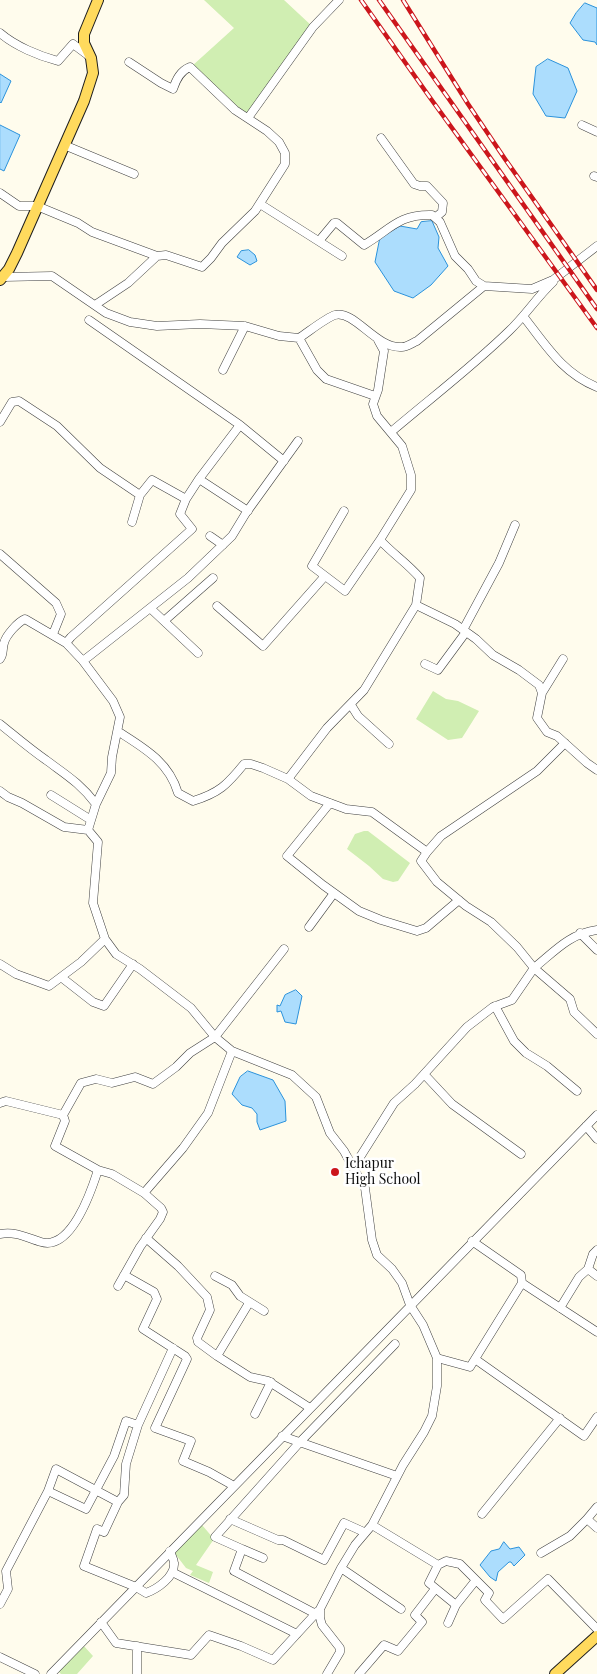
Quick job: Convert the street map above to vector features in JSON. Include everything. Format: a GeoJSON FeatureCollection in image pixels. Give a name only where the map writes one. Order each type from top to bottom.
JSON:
{"type":"FeatureCollection","features":[{"type":"Feature","properties":{"kind":"main road"},"geometry":{"type":"LineString","coordinates":[[2,278],[9,269],[92,81],[93,72],[84,43],[84,34],[98,0]]}},
{"type":"Feature","properties":{"kind":"main road"},"geometry":{"type":"LineString","coordinates":[[555,1674],[597,1636]]}},
{"type":"Feature","properties":{"kind":"street"},"geometry":{"type":"LineString","coordinates":[[248,118],[313,27],[339,0]]}},
{"type":"Feature","properties":{"kind":"street"},"geometry":{"type":"LineString","coordinates":[[0,33],[11,43],[28,49],[42,57],[58,61],[74,44],[90,58]]}},
{"type":"Feature","properties":{"kind":"street"},"geometry":{"type":"LineString","coordinates":[[0,193],[19,206],[37,206],[78,223],[92,232],[157,256],[166,255],[202,267],[211,258],[222,243],[245,222],[260,204],[285,164],[285,153],[279,142],[267,131],[235,110],[190,67],[184,69],[173,89],[153,79],[129,62]]}},
{"type":"Feature","properties":{"kind":"street"},"geometry":{"type":"LineString","coordinates":[[582,125],[597,132]]}},
{"type":"Feature","properties":{"kind":"street"},"geometry":{"type":"LineString","coordinates":[[381,138],[414,184],[427,186],[443,203],[442,212],[436,217]]}},
{"type":"Feature","properties":{"kind":"street"},"geometry":{"type":"LineString","coordinates":[[64,145],[134,174]]}},
{"type":"Feature","properties":{"kind":"street"},"geometry":{"type":"LineString","coordinates":[[260,204],[342,256]]}},
{"type":"Feature","properties":{"kind":"street"},"geometry":{"type":"LineString","coordinates":[[319,241],[334,223],[364,245],[396,222],[422,215],[432,215],[440,222],[454,256],[468,268],[476,281],[484,286],[532,289],[553,280],[597,246]]}},
{"type":"Feature","properties":{"kind":"street"},"geometry":{"type":"LineString","coordinates":[[95,305],[128,283],[157,256]]}},
{"type":"Feature","properties":{"kind":"street"},"geometry":{"type":"LineString","coordinates":[[391,432],[469,367],[524,316],[538,297],[560,275]]}},
{"type":"Feature","properties":{"kind":"street"},"geometry":{"type":"LineString","coordinates":[[2,278],[52,276],[106,313],[130,322],[157,326],[200,324],[246,326],[279,336],[299,338],[335,315],[349,316],[378,340],[392,346],[404,348],[416,341],[484,286]]}},
{"type":"Feature","properties":{"kind":"street"},"geometry":{"type":"LineString","coordinates":[[524,316],[565,368],[582,381],[597,387]]}},
{"type":"Feature","properties":{"kind":"street"},"geometry":{"type":"LineString","coordinates":[[89,320],[240,425],[284,461]]}},
{"type":"Feature","properties":{"kind":"street"},"geometry":{"type":"LineString","coordinates":[[223,370],[246,326]]}},
{"type":"Feature","properties":{"kind":"street"},"geometry":{"type":"LineString","coordinates":[[299,338],[316,370],[326,378],[375,396]]}},
{"type":"Feature","properties":{"kind":"street"},"geometry":{"type":"LineString","coordinates":[[344,511],[312,566],[346,591],[412,490],[407,458],[402,446],[377,416],[373,404],[384,351],[378,340]]}},
{"type":"Feature","properties":{"kind":"street"},"geometry":{"type":"LineString","coordinates":[[0,422],[12,402],[20,401],[57,426],[100,468],[140,495]]}},
{"type":"Feature","properties":{"kind":"street"},"geometry":{"type":"LineString","coordinates":[[66,642],[192,529],[180,514],[186,499],[240,425]]}},
{"type":"Feature","properties":{"kind":"street"},"geometry":{"type":"LineString","coordinates":[[83,661],[188,578],[232,536],[248,510],[298,442]]}},
{"type":"Feature","properties":{"kind":"street"},"geometry":{"type":"LineString","coordinates":[[199,479],[248,510]]}},
{"type":"Feature","properties":{"kind":"street"},"geometry":{"type":"LineString","coordinates":[[132,522],[140,495],[152,480],[186,499]]}},
{"type":"Feature","properties":{"kind":"street"},"geometry":{"type":"LineString","coordinates":[[425,664],[438,670],[464,631],[499,563],[515,525]]}},
{"type":"Feature","properties":{"kind":"street"},"geometry":{"type":"LineString","coordinates":[[210,536],[223,545]]}},
{"type":"Feature","properties":{"kind":"street"},"geometry":{"type":"LineString","coordinates":[[288,779],[327,728],[364,690],[416,605],[420,578],[410,566],[390,551],[380,540]]}},
{"type":"Feature","properties":{"kind":"street"},"geometry":{"type":"LineString","coordinates":[[0,554],[56,603],[60,609],[61,619],[54,634]]}},
{"type":"Feature","properties":{"kind":"street"},"geometry":{"type":"LineString","coordinates":[[218,606],[264,646],[325,576]]}},
{"type":"Feature","properties":{"kind":"street"},"geometry":{"type":"LineString","coordinates":[[164,621],[213,578]]}},
{"type":"Feature","properties":{"kind":"street"},"geometry":{"type":"LineString","coordinates":[[416,605],[440,615],[464,631],[493,655],[519,670],[539,685],[542,693]]}},
{"type":"Feature","properties":{"kind":"street"},"geometry":{"type":"LineString","coordinates":[[150,608],[198,653]]}},
{"type":"Feature","properties":{"kind":"street"},"geometry":{"type":"LineString","coordinates":[[0,659],[3,655],[5,640],[23,620],[28,620],[66,642],[113,701],[120,717],[119,732],[114,748],[111,773],[96,804],[88,830]]}},
{"type":"Feature","properties":{"kind":"street"},"geometry":{"type":"LineString","coordinates":[[563,659],[542,693],[537,718],[547,732],[557,736],[597,770]]}},
{"type":"Feature","properties":{"kind":"street"},"geometry":{"type":"LineString","coordinates":[[351,705],[358,716],[389,744]]}},
{"type":"Feature","properties":{"kind":"street"},"geometry":{"type":"LineString","coordinates":[[0,724],[34,752],[72,778],[85,789],[96,804]]}},
{"type":"Feature","properties":{"kind":"street"},"geometry":{"type":"LineString","coordinates":[[119,732],[149,751],[161,762],[175,783],[178,793],[193,801],[208,796],[227,784],[244,764],[251,764],[288,779],[311,796],[346,809],[372,812],[427,852]]}},
{"type":"Feature","properties":{"kind":"street"},"geometry":{"type":"LineString","coordinates":[[565,743],[537,771],[441,836],[421,861],[438,882],[459,900],[491,922],[517,947],[534,968],[570,1000],[574,1012],[597,1034]]}},
{"type":"Feature","properties":{"kind":"street"},"geometry":{"type":"LineString","coordinates":[[0,790],[8,797],[64,827],[88,830],[98,842],[93,903],[105,939],[116,954],[133,964],[191,1008],[216,1037],[232,1051],[292,1075],[316,1097],[330,1133],[344,1151],[365,1188],[372,1240],[377,1255],[392,1269],[402,1283],[410,1305],[423,1325],[437,1358],[437,1386],[432,1416],[397,1476],[372,1525],[364,1532],[341,1568],[318,1611],[273,1660],[209,1635],[191,1655],[116,1643],[101,1622]]}},
{"type":"Feature","properties":{"kind":"street"},"geometry":{"type":"LineString","coordinates":[[51,795],[91,820]]}},
{"type":"Feature","properties":{"kind":"street"},"geometry":{"type":"LineString","coordinates":[[330,803],[287,856],[334,893],[359,911],[417,931],[426,928],[459,900]]}},
{"type":"Feature","properties":{"kind":"street"},"geometry":{"type":"LineString","coordinates":[[308,927],[334,893]]}},
{"type":"Feature","properties":{"kind":"street"},"geometry":{"type":"LineString","coordinates":[[355,1171],[360,1157],[394,1103],[424,1074],[466,1027],[495,1006],[512,1000],[534,968],[570,938],[580,933],[597,930]]}},
{"type":"Feature","properties":{"kind":"street"},"geometry":{"type":"LineString","coordinates":[[580,933],[597,950]]}},
{"type":"Feature","properties":{"kind":"street"},"geometry":{"type":"LineString","coordinates":[[0,964],[16,974],[49,986],[81,962],[105,939]]}},
{"type":"Feature","properties":{"kind":"street"},"geometry":{"type":"LineString","coordinates":[[118,1286],[162,1212],[161,1208],[144,1193],[124,1180],[98,1170],[55,1146],[65,1121],[63,1115],[81,1083],[96,1079],[112,1083],[135,1077],[153,1084],[176,1067],[190,1053],[216,1037],[284,949]]}},
{"type":"Feature","properties":{"kind":"street"},"geometry":{"type":"LineString","coordinates":[[61,977],[93,1002],[104,1006],[133,964]]}},
{"type":"Feature","properties":{"kind":"street"},"geometry":{"type":"LineString","coordinates":[[495,1006],[514,1041],[526,1053],[547,1066],[578,1091]]}},
{"type":"Feature","properties":{"kind":"street"},"geometry":{"type":"LineString","coordinates":[[144,1193],[183,1148],[208,1113],[232,1051]]}},
{"type":"Feature","properties":{"kind":"street"},"geometry":{"type":"LineString","coordinates":[[424,1074],[452,1104],[522,1154]]}},
{"type":"Feature","properties":{"kind":"street"},"geometry":{"type":"LineString","coordinates":[[0,1103],[6,1101],[63,1115]]}},
{"type":"Feature","properties":{"kind":"street"},"geometry":{"type":"LineString","coordinates":[[56,1672],[101,1622],[597,1115]]}},
{"type":"Feature","properties":{"kind":"street"},"geometry":{"type":"LineString","coordinates":[[586,1126],[597,1139]]}},
{"type":"Feature","properties":{"kind":"street"},"geometry":{"type":"LineString","coordinates":[[0,1234],[12,1233],[50,1244],[57,1242],[68,1232],[76,1220],[98,1170]]}},
{"type":"Feature","properties":{"kind":"street"},"geometry":{"type":"LineString","coordinates":[[146,1238],[178,1266],[207,1297],[210,1310],[197,1338],[198,1342],[250,1377],[270,1382],[310,1408]]}},
{"type":"Feature","properties":{"kind":"street"},"geometry":{"type":"LineString","coordinates":[[437,1358],[470,1367],[522,1283],[521,1275],[472,1241]]}},
{"type":"Feature","properties":{"kind":"street"},"geometry":{"type":"LineString","coordinates":[[560,1308],[579,1277],[588,1269],[593,1254],[597,1250]]}},
{"type":"Feature","properties":{"kind":"street"},"geometry":{"type":"LineString","coordinates":[[588,1269],[597,1276]]}},
{"type":"Feature","properties":{"kind":"street"},"geometry":{"type":"LineString","coordinates":[[124,1275],[154,1292],[157,1299],[143,1329],[187,1359],[155,1428],[190,1441],[183,1461],[234,1486]]}},
{"type":"Feature","properties":{"kind":"street"},"geometry":{"type":"LineString","coordinates":[[215,1276],[232,1286],[249,1303],[264,1311]]}},
{"type":"Feature","properties":{"kind":"street"},"geometry":{"type":"LineString","coordinates":[[522,1283],[597,1332]]}},
{"type":"Feature","properties":{"kind":"street"},"geometry":{"type":"LineString","coordinates":[[217,1356],[249,1303]]}},
{"type":"Feature","properties":{"kind":"street"},"geometry":{"type":"LineString","coordinates":[[263,1558],[215,1537],[300,1442],[395,1344]]}},
{"type":"Feature","properties":{"kind":"street"},"geometry":{"type":"LineString","coordinates":[[170,1551],[174,1563],[172,1572],[156,1589],[146,1593],[136,1587],[84,1566],[97,1529],[104,1532],[118,1502],[124,1495],[126,1464],[138,1425],[173,1348]]}},
{"type":"Feature","properties":{"kind":"street"},"geometry":{"type":"LineString","coordinates":[[475,1359],[584,1436],[597,1416]]}},
{"type":"Feature","properties":{"kind":"street"},"geometry":{"type":"LineString","coordinates":[[255,1414],[270,1382]]}},
{"type":"Feature","properties":{"kind":"street"},"geometry":{"type":"LineString","coordinates":[[482,1514],[560,1418]]}},
{"type":"Feature","properties":{"kind":"street"},"geometry":{"type":"LineString","coordinates":[[48,1491],[86,1508],[114,1456],[126,1421],[138,1425]]}},
{"type":"Feature","properties":{"kind":"street"},"geometry":{"type":"LineString","coordinates":[[282,1436],[397,1476]]}},
{"type":"Feature","properties":{"kind":"street"},"geometry":{"type":"LineString","coordinates":[[0,1604],[8,1589],[6,1571],[8,1565],[48,1491],[56,1469],[118,1502]]}},
{"type":"Feature","properties":{"kind":"street"},"geometry":{"type":"LineString","coordinates":[[541,1553],[570,1536],[597,1507]]}},
{"type":"Feature","properties":{"kind":"street"},"geometry":{"type":"LineString","coordinates":[[230,1519],[278,1540],[283,1540],[324,1560],[344,1523],[364,1532]]}},
{"type":"Feature","properties":{"kind":"street"},"geometry":{"type":"LineString","coordinates":[[587,1519],[597,1528]]}},
{"type":"Feature","properties":{"kind":"street"},"geometry":{"type":"LineString","coordinates":[[372,1525],[438,1565]]}},
{"type":"Feature","properties":{"kind":"street"},"geometry":{"type":"LineString","coordinates":[[242,1549],[234,1571],[318,1611],[322,1625],[340,1648],[340,1652],[329,1671],[339,1674]]}},
{"type":"Feature","properties":{"kind":"street"},"geometry":{"type":"LineString","coordinates":[[456,1605],[429,1583],[438,1565],[446,1561],[460,1564],[489,1593],[485,1600],[503,1618],[548,1579],[597,1629]]}},
{"type":"Feature","properties":{"kind":"street"},"geometry":{"type":"LineString","coordinates":[[341,1568],[401,1609]]}},
{"type":"Feature","properties":{"kind":"street"},"geometry":{"type":"LineString","coordinates":[[172,1572],[297,1634]]}},
{"type":"Feature","properties":{"kind":"street"},"geometry":{"type":"LineString","coordinates":[[448,1624],[456,1605],[476,1580]]}},
{"type":"Feature","properties":{"kind":"street"},"geometry":{"type":"LineString","coordinates":[[359,1674],[384,1645],[398,1651],[422,1622],[415,1616],[435,1589]]}},
{"type":"Feature","properties":{"kind":"street"},"geometry":{"type":"LineString","coordinates":[[136,1674],[137,1646]]}},
{"type":"Feature","properties":{"kind":"street"},"geometry":{"type":"LineString","coordinates":[[0,1657],[36,1674]]}},
{"type":"Feature","properties":{"kind":"green space"},"geometry":{"type":"Polygon","coordinates":[[[204,0],[284,0],[313,27],[248,116],[192,66],[234,28],[204,0]]]}},
{"type":"Feature","properties":{"kind":"green space"},"geometry":{"type":"Polygon","coordinates":[[[433,691],[446,699],[458,701],[479,711],[462,738],[448,740],[416,719],[433,691]]]}},
{"type":"Feature","properties":{"kind":"green space"},"geometry":{"type":"Polygon","coordinates":[[[368,831],[410,863],[398,881],[393,882],[383,879],[347,849],[355,834],[368,831]]]}},
{"type":"Feature","properties":{"kind":"green space"},"geometry":{"type":"Polygon","coordinates":[[[202,1525],[214,1539],[196,1565],[213,1572],[209,1583],[190,1575],[193,1571],[186,1568],[173,1551],[202,1525]]]}},
{"type":"Feature","properties":{"kind":"green space"},"geometry":{"type":"Polygon","coordinates":[[[83,1645],[93,1656],[77,1674],[61,1674],[58,1671],[83,1645]]]}},
{"type":"Feature","properties":{"kind":"water"},"geometry":{"type":"Polygon","coordinates":[[[585,3],[597,8],[597,45],[595,42],[583,40],[570,23],[585,3]]]}},
{"type":"Feature","properties":{"kind":"water"},"geometry":{"type":"Polygon","coordinates":[[[548,59],[568,68],[577,91],[565,118],[546,116],[533,94],[536,67],[548,59]]]}},
{"type":"Feature","properties":{"kind":"water"},"geometry":{"type":"Polygon","coordinates":[[[0,74],[11,81],[1,103],[0,102],[0,74]]]}},
{"type":"Feature","properties":{"kind":"water"},"geometry":{"type":"Polygon","coordinates":[[[0,125],[20,135],[4,171],[0,169],[0,125]]]}},
{"type":"Feature","properties":{"kind":"water"},"geometry":{"type":"Polygon","coordinates":[[[432,221],[439,237],[438,248],[448,266],[431,285],[413,298],[394,291],[375,262],[380,237],[400,226],[417,229],[421,222],[432,221]]]}},
{"type":"Feature","properties":{"kind":"water"},"geometry":{"type":"Polygon","coordinates":[[[249,250],[255,255],[257,261],[250,265],[237,257],[241,251],[249,250]]]}},
{"type":"Feature","properties":{"kind":"water"},"geometry":{"type":"Polygon","coordinates":[[[296,990],[302,996],[296,1024],[285,1022],[281,1011],[277,1012],[277,1005],[280,1006],[285,995],[296,990]]]}},
{"type":"Feature","properties":{"kind":"water"},"geometry":{"type":"Polygon","coordinates":[[[248,1071],[273,1080],[285,1101],[286,1121],[260,1130],[257,1114],[252,1108],[242,1105],[232,1094],[240,1077],[248,1071]]]}},
{"type":"Feature","properties":{"kind":"water"},"geometry":{"type":"Polygon","coordinates":[[[504,1542],[510,1549],[519,1547],[525,1555],[514,1566],[509,1562],[498,1572],[496,1581],[480,1565],[491,1551],[499,1549],[504,1542]]]}},
{"type":"Feature","properties":{"kind":"railway"},"geometry":{"type":"LineString","coordinates":[[361,0],[597,328]]}},
{"type":"Feature","properties":{"kind":"railway"},"geometry":{"type":"LineString","coordinates":[[379,0],[597,309]]}},
{"type":"Feature","properties":{"kind":"railway"},"geometry":{"type":"LineString","coordinates":[[403,0],[468,104],[597,290]]}},
{"type":"Feature","properties":{"kind":"place","name":"Ichapur High School"},"geometry":{"type":"Point","coordinates":[335,1172]}}]}
